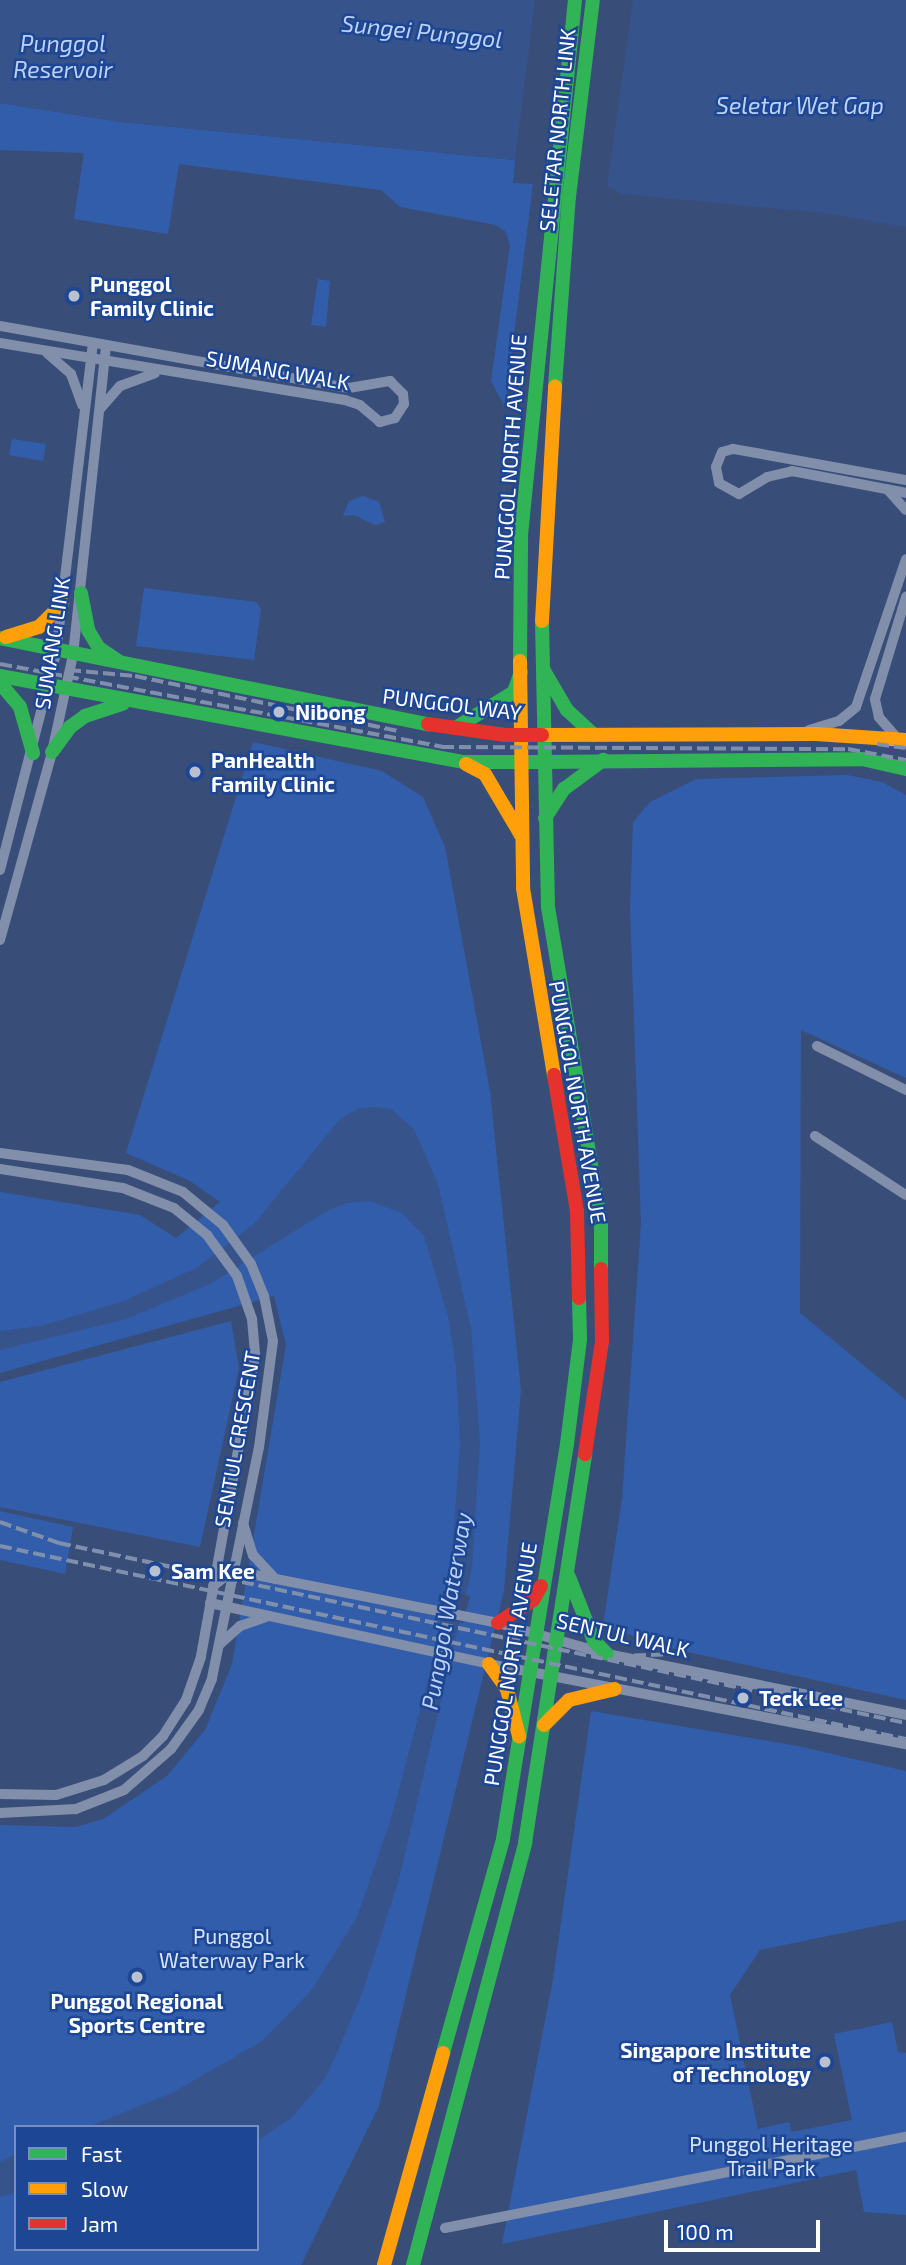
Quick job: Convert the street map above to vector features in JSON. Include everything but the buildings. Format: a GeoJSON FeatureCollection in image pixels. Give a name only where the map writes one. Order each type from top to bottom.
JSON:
{"type":"FeatureCollection","features":[{"type":"Feature","properties":{"kind":"main road","name":"SELETAR NORTH LINK"},"geometry":{"type":"LineString","coordinates":[[550,220],[575,0]]}},
{"type":"Feature","properties":{"kind":"main road","name":"SELETAR NORTH LINK"},"geometry":{"type":"LineString","coordinates":[[565,264],[593,0]]}},
{"type":"Feature","properties":{"kind":"main road","name":"PUNGGOL NORTH AVENUE"},"geometry":{"type":"LineString","coordinates":[[384,2265],[478,1936],[521,1744],[580,1339],[581,1256],[569,1153],[529,944],[521,835],[521,536],[550,220]]}},
{"type":"Feature","properties":{"kind":"main road","name":"PUNGGOL NORTH AVENUE"},"geometry":{"type":"LineString","coordinates":[[413,2265],[525,1843],[602,1341],[603,1282],[595,1176],[557,977],[545,820],[542,735],[540,664],[543,540],[565,264]]}},
{"type":"Feature","properties":{"kind":"main road"},"geometry":{"type":"LineString","coordinates":[[81,593],[93,639],[109,657],[131,668]]}},
{"type":"Feature","properties":{"kind":"main road"},"geometry":{"type":"LineString","coordinates":[[0,638],[30,632],[62,604]]}},
{"type":"Feature","properties":{"kind":"main road","name":"PUNGGOL WAY"},"geometry":{"type":"LineString","coordinates":[[0,638],[56,653],[380,717],[519,735],[799,734],[902,739]]}},
{"type":"Feature","properties":{"kind":"main road"},"geometry":{"type":"LineString","coordinates":[[540,664],[567,710],[594,735]]}},
{"type":"Feature","properties":{"kind":"main road"},"geometry":{"type":"LineString","coordinates":[[457,727],[514,692],[521,672]]}},
{"type":"Feature","properties":{"kind":"main road"},"geometry":{"type":"LineString","coordinates":[[0,676],[464,762],[862,758],[906,769]]}},
{"type":"Feature","properties":{"kind":"main road"},"geometry":{"type":"LineString","coordinates":[[0,683],[20,707],[33,753]]}},
{"type":"Feature","properties":{"kind":"main road"},"geometry":{"type":"LineString","coordinates":[[52,752],[70,727],[85,716],[132,702]]}},
{"type":"Feature","properties":{"kind":"main road"},"geometry":{"type":"LineString","coordinates":[[545,820],[564,789],[603,760]]}},
{"type":"Feature","properties":{"kind":"main road"},"geometry":{"type":"LineString","coordinates":[[464,762],[485,774],[521,835]]}},
{"type":"Feature","properties":{"kind":"main road"},"geometry":{"type":"LineString","coordinates":[[568,1576],[594,1641],[607,1654]]}},
{"type":"Feature","properties":{"kind":"main road"},"geometry":{"type":"LineString","coordinates":[[498,1623],[533,1600],[545,1579]]}},
{"type":"Feature","properties":{"kind":"main road"},"geometry":{"type":"LineString","coordinates":[[489,1664],[507,1689],[521,1744]]}},
{"type":"Feature","properties":{"kind":"main road"},"geometry":{"type":"LineString","coordinates":[[543,1726],[569,1700],[615,1689]]}},
{"type":"Feature","properties":{"kind":"street","name":"SUMANG WALK"},"geometry":{"type":"LineString","coordinates":[[0,326],[349,388],[390,381],[402,394],[404,404],[396,418],[380,422],[360,405],[345,400],[159,372],[0,343]]}},
{"type":"Feature","properties":{"kind":"street","name":"SUMANG LINK"},"geometry":{"type":"LineString","coordinates":[[0,870],[33,753],[56,653],[93,344]]}},
{"type":"Feature","properties":{"kind":"street","name":"SUMANG LINK"},"geometry":{"type":"LineString","coordinates":[[0,940],[52,752],[66,690],[81,593],[97,412],[106,346]]}},
{"type":"Feature","properties":{"kind":"street"},"geometry":{"type":"LineString","coordinates":[[45,351],[71,374],[84,412]]}},
{"type":"Feature","properties":{"kind":"street"},"geometry":{"type":"LineString","coordinates":[[97,412],[120,386],[159,372]]}},
{"type":"Feature","properties":{"kind":"street"},"geometry":{"type":"LineString","coordinates":[[906,480],[733,449],[722,452],[716,467],[722,486],[739,494],[768,476],[792,471],[906,493]]}},
{"type":"Feature","properties":{"kind":"street"},"geometry":{"type":"LineString","coordinates":[[886,489],[906,510]]}},
{"type":"Feature","properties":{"kind":"street"},"geometry":{"type":"LineString","coordinates":[[799,734],[839,721],[856,706],[906,559]]}},
{"type":"Feature","properties":{"kind":"street"},"geometry":{"type":"LineString","coordinates":[[902,739],[879,717],[875,699],[906,597]]}},
{"type":"Feature","properties":{"kind":"street"},"geometry":{"type":"LineString","coordinates":[[817,1046],[906,1090]]}},
{"type":"Feature","properties":{"kind":"street"},"geometry":{"type":"LineString","coordinates":[[815,1136],[906,1195]]}},
{"type":"Feature","properties":{"kind":"street","name":"SENTUL CRESCENT"},"geometry":{"type":"LineString","coordinates":[[0,1813],[76,1809],[124,1790],[185,1734],[212,1679],[220,1645],[232,1571],[271,1380],[273,1341],[264,1296],[237,1243],[206,1208],[153,1178],[93,1164],[2,1153]]}},
{"type":"Feature","properties":{"kind":"street","name":"SENTUL CRESCENT"},"geometry":{"type":"LineString","coordinates":[[0,1169],[145,1194],[193,1222],[224,1255],[252,1319],[254,1373],[201,1657],[186,1700],[163,1736],[143,1756],[84,1790],[56,1795],[0,1794]]}},
{"type":"Feature","properties":{"kind":"street"},"geometry":{"type":"LineString","coordinates":[[243,1523],[253,1555],[275,1579]]}},
{"type":"Feature","properties":{"kind":"street"},"geometry":{"type":"LineString","coordinates":[[213,1586],[232,1571]]}},
{"type":"Feature","properties":{"kind":"street","name":"SENTUL WALK"},"geometry":{"type":"LineString","coordinates":[[232,1571],[498,1623],[607,1654],[906,1715]]}},
{"type":"Feature","properties":{"kind":"street"},"geometry":{"type":"LineString","coordinates":[[210,1603],[551,1677],[906,1744]]}},
{"type":"Feature","properties":{"kind":"street"},"geometry":{"type":"LineString","coordinates":[[220,1645],[240,1626],[268,1616]]}},
{"type":"Feature","properties":{"kind":"street"},"geometry":{"type":"LineString","coordinates":[[445,2228],[906,2137]]}},
{"type":"Feature","properties":{"kind":"green space"},"geometry":{"type":"Polygon","coordinates":[[[0,103],[121,122],[515,160],[513,183],[533,184],[505,407],[491,381],[510,245],[506,232],[496,225],[400,207],[381,190],[179,164],[168,234],[74,219],[84,153],[0,150],[0,103]]]}},
{"type":"Feature","properties":{"kind":"green space"},"geometry":{"type":"Polygon","coordinates":[[[318,279],[330,281],[326,327],[311,325],[318,279]]]}},
{"type":"Feature","properties":{"kind":"green space"},"geometry":{"type":"Polygon","coordinates":[[[12,439],[46,444],[43,461],[9,455],[12,439]]]}},
{"type":"Feature","properties":{"kind":"green space"},"geometry":{"type":"Polygon","coordinates":[[[363,496],[379,502],[385,522],[375,525],[354,515],[343,516],[349,501],[363,496]]]}},
{"type":"Feature","properties":{"kind":"green space"},"geometry":{"type":"Polygon","coordinates":[[[144,588],[256,602],[261,609],[254,660],[136,646],[144,588]]]}},
{"type":"Feature","properties":{"kind":"green space","name":"Punggol Waterway Park"},"geometry":{"type":"Polygon","coordinates":[[[253,742],[382,771],[423,797],[445,847],[490,1091],[521,1390],[504,1590],[379,2106],[301,2265],[0,2265],[0,1825],[76,1827],[103,1819],[167,1776],[205,1730],[232,1664],[286,1345],[274,1296],[0,1373],[0,1192],[140,1215],[176,1238],[220,1202],[190,1181],[126,1153],[253,742]]]}},
{"type":"Feature","properties":{"kind":"green space"},"geometry":{"type":"Polygon","coordinates":[[[847,775],[882,782],[906,795],[906,1078],[801,1030],[800,1313],[906,1400],[906,1700],[675,1649],[603,1626],[622,1499],[641,1223],[630,908],[633,822],[650,802],[696,779],[847,775]]]}},
{"type":"Feature","properties":{"kind":"green space"},"geometry":{"type":"Polygon","coordinates":[[[231,1321],[239,1368],[200,1547],[0,1507],[0,1382],[231,1321]]]}},
{"type":"Feature","properties":{"kind":"green space"},"geometry":{"type":"Polygon","coordinates":[[[0,1511],[73,1527],[65,1574],[0,1560],[0,1511]]]}},
{"type":"Feature","properties":{"kind":"green space","name":"Punggol Heritage Trail Park"},"geometry":{"type":"Polygon","coordinates":[[[591,1711],[798,1746],[906,1771],[906,1920],[760,1950],[730,1995],[758,2129],[789,2122],[792,2132],[852,2120],[834,2034],[892,2022],[898,2052],[906,2053],[906,2215],[864,2212],[856,2170],[502,2244],[553,1979],[591,1711]]]}},
{"type":"Feature","properties":{"kind":"water"},"geometry":{"type":"Polygon","coordinates":[[[0,0],[535,0],[515,160],[121,122],[0,103],[0,0]]]}},
{"type":"Feature","properties":{"kind":"water","name":"Seletar Wet Gap"},"geometry":{"type":"Polygon","coordinates":[[[625,0],[906,0],[906,227],[824,213],[623,194],[607,186],[633,1],[625,0]]]}},
{"type":"Feature","properties":{"kind":"water","name":"Punggol Waterway"},"geometry":{"type":"Polygon","coordinates":[[[357,1109],[391,1109],[414,1129],[438,1184],[471,1328],[480,1442],[472,1568],[399,1879],[363,1991],[337,2053],[324,2080],[291,2118],[259,2140],[259,2125],[93,2125],[174,2092],[262,2041],[311,1991],[357,1917],[391,1819],[429,1676],[451,1567],[460,1445],[456,1367],[448,1316],[424,1236],[402,1213],[370,1201],[347,1203],[325,1212],[212,1283],[126,1319],[0,1350],[0,1331],[41,1326],[124,1301],[198,1267],[255,1223],[340,1119],[357,1109]]]}},
{"type":"Feature","properties":{"kind":"water"},"geometry":{"type":"Polygon","coordinates":[[[14,2155],[14,2194],[0,2197],[0,2162],[14,2155]]]}},
{"type":"Feature","properties":{"kind":"pier"},"geometry":{"type":"Polygon","coordinates":[[[443,1591],[470,1596],[463,1623],[437,1618],[443,1591]]]}},
{"type":"Feature","properties":{"kind":"railway"},"geometry":{"type":"LineString","coordinates":[[0,664],[442,747],[848,749],[906,760]]}},
{"type":"Feature","properties":{"kind":"railway"},"geometry":{"type":"LineString","coordinates":[[69,670],[135,676],[399,731]]}},
{"type":"Feature","properties":{"kind":"railway"},"geometry":{"type":"LineString","coordinates":[[877,744],[906,748]]}},
{"type":"Feature","properties":{"kind":"railway"},"geometry":{"type":"LineString","coordinates":[[0,1522],[59,1543],[906,1723]]}},
{"type":"Feature","properties":{"kind":"railway"},"geometry":{"type":"LineString","coordinates":[[0,1546],[906,1739]]}},
{"type":"Feature","properties":{"kind":"railway"},"geometry":{"type":"LineString","coordinates":[[617,1656],[679,1654]]}},
{"type":"Feature","properties":{"kind":"traffic: fast"},"geometry":{"type":"LineString","coordinates":[[520,661],[521,535],[575,0]]}},
{"type":"Feature","properties":{"kind":"traffic: fast"},"geometry":{"type":"LineString","coordinates":[[555,386],[569,197],[593,0]]}},
{"type":"Feature","properties":{"kind":"traffic: fast"},"geometry":{"type":"LineString","coordinates":[[81,593],[88,630],[99,648],[118,661]]}},
{"type":"Feature","properties":{"kind":"traffic: fast"},"geometry":{"type":"LineString","coordinates":[[542,621],[548,907],[601,1223],[601,1269]]}},
{"type":"Feature","properties":{"kind":"traffic: fast"},"geometry":{"type":"LineString","coordinates":[[0,638],[428,724]]}},
{"type":"Feature","properties":{"kind":"traffic: fast"},"geometry":{"type":"LineString","coordinates":[[543,669],[567,710],[594,735]]}},
{"type":"Feature","properties":{"kind":"traffic: fast"},"geometry":{"type":"LineString","coordinates":[[457,727],[514,692],[521,672]]}},
{"type":"Feature","properties":{"kind":"traffic: fast"},"geometry":{"type":"LineString","coordinates":[[0,676],[464,762],[543,762]]}},
{"type":"Feature","properties":{"kind":"traffic: fast"},"geometry":{"type":"LineString","coordinates":[[0,683],[20,707],[33,753]]}},
{"type":"Feature","properties":{"kind":"traffic: fast"},"geometry":{"type":"LineString","coordinates":[[52,752],[70,727],[85,716],[123,704]]}},
{"type":"Feature","properties":{"kind":"traffic: fast"},"geometry":{"type":"LineString","coordinates":[[543,762],[862,759],[906,769]]}},
{"type":"Feature","properties":{"kind":"traffic: fast"},"geometry":{"type":"LineString","coordinates":[[545,818],[564,789],[603,760]]}},
{"type":"Feature","properties":{"kind":"traffic: fast"},"geometry":{"type":"LineString","coordinates":[[443,2053],[503,1839],[567,1444],[580,1339],[579,1298]]}},
{"type":"Feature","properties":{"kind":"traffic: fast"},"geometry":{"type":"LineString","coordinates":[[413,2265],[525,1843],[585,1454]]}},
{"type":"Feature","properties":{"kind":"traffic: fast"},"geometry":{"type":"LineString","coordinates":[[569,1577],[594,1641],[607,1654]]}},
{"type":"Feature","properties":{"kind":"traffic: slow"},"geometry":{"type":"LineString","coordinates":[[542,621],[555,386]]}},
{"type":"Feature","properties":{"kind":"traffic: slow"},"geometry":{"type":"LineString","coordinates":[[6,637],[39,627],[62,604]]}},
{"type":"Feature","properties":{"kind":"traffic: slow"},"geometry":{"type":"LineString","coordinates":[[520,661],[523,888],[554,1075]]}},
{"type":"Feature","properties":{"kind":"traffic: slow"},"geometry":{"type":"LineString","coordinates":[[542,735],[816,734],[906,740]]}},
{"type":"Feature","properties":{"kind":"traffic: slow"},"geometry":{"type":"LineString","coordinates":[[466,764],[485,774],[521,835]]}},
{"type":"Feature","properties":{"kind":"traffic: slow"},"geometry":{"type":"LineString","coordinates":[[489,1664],[507,1689],[519,1736]]}},
{"type":"Feature","properties":{"kind":"traffic: slow"},"geometry":{"type":"LineString","coordinates":[[544,1725],[569,1700],[615,1689]]}},
{"type":"Feature","properties":{"kind":"traffic: slow"},"geometry":{"type":"LineString","coordinates":[[384,2265],[443,2053]]}},
{"type":"Feature","properties":{"kind":"traffic: jam"},"geometry":{"type":"LineString","coordinates":[[428,724],[505,735],[542,735]]}},
{"type":"Feature","properties":{"kind":"traffic: jam"},"geometry":{"type":"LineString","coordinates":[[554,1075],[577,1211],[579,1298]]}},
{"type":"Feature","properties":{"kind":"traffic: jam"},"geometry":{"type":"LineString","coordinates":[[585,1454],[602,1341],[601,1269]]}},
{"type":"Feature","properties":{"kind":"traffic: jam"},"geometry":{"type":"LineString","coordinates":[[498,1623],[533,1600],[541,1586]]}},
{"type":"Feature","properties":{"kind":"place","name":"Punggol Family Clinic"},"geometry":{"type":"Point","coordinates":[74,296]}},
{"type":"Feature","properties":{"kind":"place","name":"Nibong"},"geometry":{"type":"Point","coordinates":[279,712]}},
{"type":"Feature","properties":{"kind":"place","name":"PanHealth Family Clinic"},"geometry":{"type":"Point","coordinates":[195,772]}},
{"type":"Feature","properties":{"kind":"place","name":"Sam Kee"},"geometry":{"type":"Point","coordinates":[155,1571]}},
{"type":"Feature","properties":{"kind":"place","name":"Teck Lee"},"geometry":{"type":"Point","coordinates":[743,1698]}},
{"type":"Feature","properties":{"kind":"place","name":"Punggol Regional Sports Centre"},"geometry":{"type":"Point","coordinates":[137,1977]}},
{"type":"Feature","properties":{"kind":"place","name":"Singapore Institute of Technology"},"geometry":{"type":"Point","coordinates":[825,2062]}},
{"type":"Feature","properties":{"kind":"water label","name":"Sungei Punggol"},"geometry":{"type":"Point","coordinates":[422,31]}},
{"type":"Feature","properties":{"kind":"water label","name":"Punggol Reservoir"},"geometry":{"type":"Point","coordinates":[63,56]}}]}
